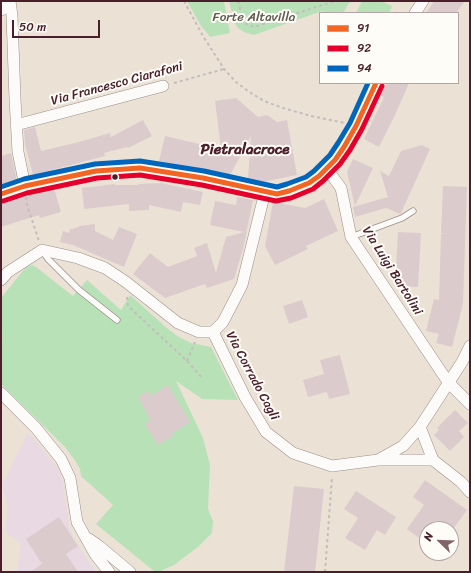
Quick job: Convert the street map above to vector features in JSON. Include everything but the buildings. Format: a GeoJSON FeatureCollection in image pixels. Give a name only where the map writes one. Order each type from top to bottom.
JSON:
{"type":"FeatureCollection","features":[{"type":"Feature","properties":{"kind":"main road"},"geometry":{"type":"LineString","coordinates":[[1,8],[5,1]]}},
{"type":"Feature","properties":{"kind":"street"},"geometry":{"type":"LineString","coordinates":[[10,1],[12,16],[18,152],[25,186]]}},
{"type":"Feature","properties":{"kind":"street"},"geometry":{"type":"LineString","coordinates":[[416,12],[423,1]]}},
{"type":"Feature","properties":{"kind":"street"},"geometry":{"type":"LineString","coordinates":[[1,194],[25,186],[96,170],[140,168],[204,178],[277,194],[299,188],[309,183],[327,169],[335,160],[356,126],[376,84]]}},
{"type":"Feature","properties":{"kind":"street","name":"Via Francesco Ciarafoni"},"geometry":{"type":"LineString","coordinates":[[16,125],[163,86]]}},
{"type":"Feature","properties":{"kind":"street","name":"Via Luigi Bartolini"},"geometry":{"type":"LineString","coordinates":[[327,169],[341,188],[351,237],[448,382],[470,404]]}},
{"type":"Feature","properties":{"kind":"street"},"geometry":{"type":"LineString","coordinates":[[1,280],[8,272],[42,250],[78,258],[105,268],[126,282],[178,323],[199,332],[213,332],[223,322],[242,285],[265,192]]}},
{"type":"Feature","properties":{"kind":"street","name":"Via Corrado Cagli"},"geometry":{"type":"LineString","coordinates":[[213,332],[245,397],[266,432],[293,453],[332,466],[378,460],[433,460]]}},
{"type":"Feature","properties":{"kind":"street"},"geometry":{"type":"LineString","coordinates":[[470,346],[462,362],[420,427],[433,460],[470,492]]}},
{"type":"Feature","properties":{"kind":"street"},"geometry":{"type":"LineString","coordinates":[[1,393],[36,428],[61,459],[70,478],[77,522],[95,554],[109,572]]}},
{"type":"Feature","properties":{"kind":"street","name":"Via Corrado Cagli"},"geometry":{"type":"LineString","coordinates":[[378,460],[403,446],[420,427]]}},
{"type":"Feature","properties":{"kind":"street"},"geometry":{"type":"LineString","coordinates":[[85,537],[99,546],[130,572]]}},
{"type":"Feature","properties":{"kind":"lane"},"geometry":{"type":"LineString","coordinates":[[351,237],[402,218],[413,211]]}},
{"type":"Feature","properties":{"kind":"lane"},"geometry":{"type":"LineString","coordinates":[[42,250],[48,259],[79,290],[117,320]]}},
{"type":"Feature","properties":{"kind":"path"},"geometry":{"type":"LineString","coordinates":[[184,1],[203,36],[224,69],[236,82],[248,91],[264,101],[283,108],[356,126]]}},
{"type":"Feature","properties":{"kind":"path"},"geometry":{"type":"LineString","coordinates":[[238,1],[244,23],[254,27],[335,1]]}},
{"type":"Feature","properties":{"kind":"path","name":"Via Francesco Ciarafoni"},"geometry":{"type":"LineString","coordinates":[[163,86],[224,69]]}},
{"type":"Feature","properties":{"kind":"path"},"geometry":{"type":"LineString","coordinates":[[28,205],[42,250]]}},
{"type":"Feature","properties":{"kind":"path"},"geometry":{"type":"LineString","coordinates":[[126,282],[128,306],[187,361],[202,378]]}},
{"type":"Feature","properties":{"kind":"path"},"geometry":{"type":"LineString","coordinates":[[187,361],[199,332]]}},
{"type":"Feature","properties":{"kind":"path"},"geometry":{"type":"LineString","coordinates":[[325,572],[332,466]]}},
{"type":"Feature","properties":{"kind":"shaded area"},"geometry":{"type":"Polygon","coordinates":[[[27,432],[59,470],[63,481],[69,526],[74,539],[96,572],[17,572],[21,543],[6,533],[7,504],[2,484],[27,432]]]}},
{"type":"Feature","properties":{"kind":"green space"},"geometry":{"type":"Polygon","coordinates":[[[187,1],[224,1],[230,33],[210,37],[201,26],[187,1]]]}},
{"type":"Feature","properties":{"kind":"green space","name":"Forte Altavilla"},"geometry":{"type":"Polygon","coordinates":[[[229,1],[352,1],[344,12],[322,11],[254,35],[244,32],[238,28],[234,22],[229,1]]]}},
{"type":"Feature","properties":{"kind":"green space"},"geometry":{"type":"Polygon","coordinates":[[[362,1],[381,1],[392,6],[389,12],[356,12],[362,1]]]}},
{"type":"Feature","properties":{"kind":"green space"},"geometry":{"type":"Polygon","coordinates":[[[32,265],[73,296],[87,280],[121,310],[130,295],[179,337],[191,343],[211,347],[238,400],[202,399],[176,381],[203,438],[210,465],[208,509],[213,521],[212,533],[198,547],[174,565],[155,572],[96,524],[113,505],[81,476],[80,469],[65,447],[1,384],[1,338],[3,336],[1,334],[1,298],[26,267],[32,265]]]}},
{"type":"Feature","properties":{"kind":"transit line","name":"94"},"geometry":{"type":"LineString","coordinates":[[1,187],[24,179],[95,164],[140,161],[204,171],[277,187],[306,177],[330,155],[350,123],[368,84]]}},
{"type":"Feature","properties":{"kind":"transit line","name":"91"},"geometry":{"type":"LineString","coordinates":[[1,194],[25,186],[96,171],[140,168],[203,178],[277,194],[289,191],[309,183],[319,176],[335,160],[356,126],[376,84]]}},
{"type":"Feature","properties":{"kind":"transit line","name":"92"},"geometry":{"type":"LineString","coordinates":[[3,201],[27,193],[97,178],[140,175],[202,185],[276,201],[291,198],[313,189],[340,164],[362,129],[382,86]]}},
{"type":"Feature","properties":{"kind":"district","name":"Pietralacroce"},"geometry":{"type":"Point","coordinates":[245,150]}}]}
